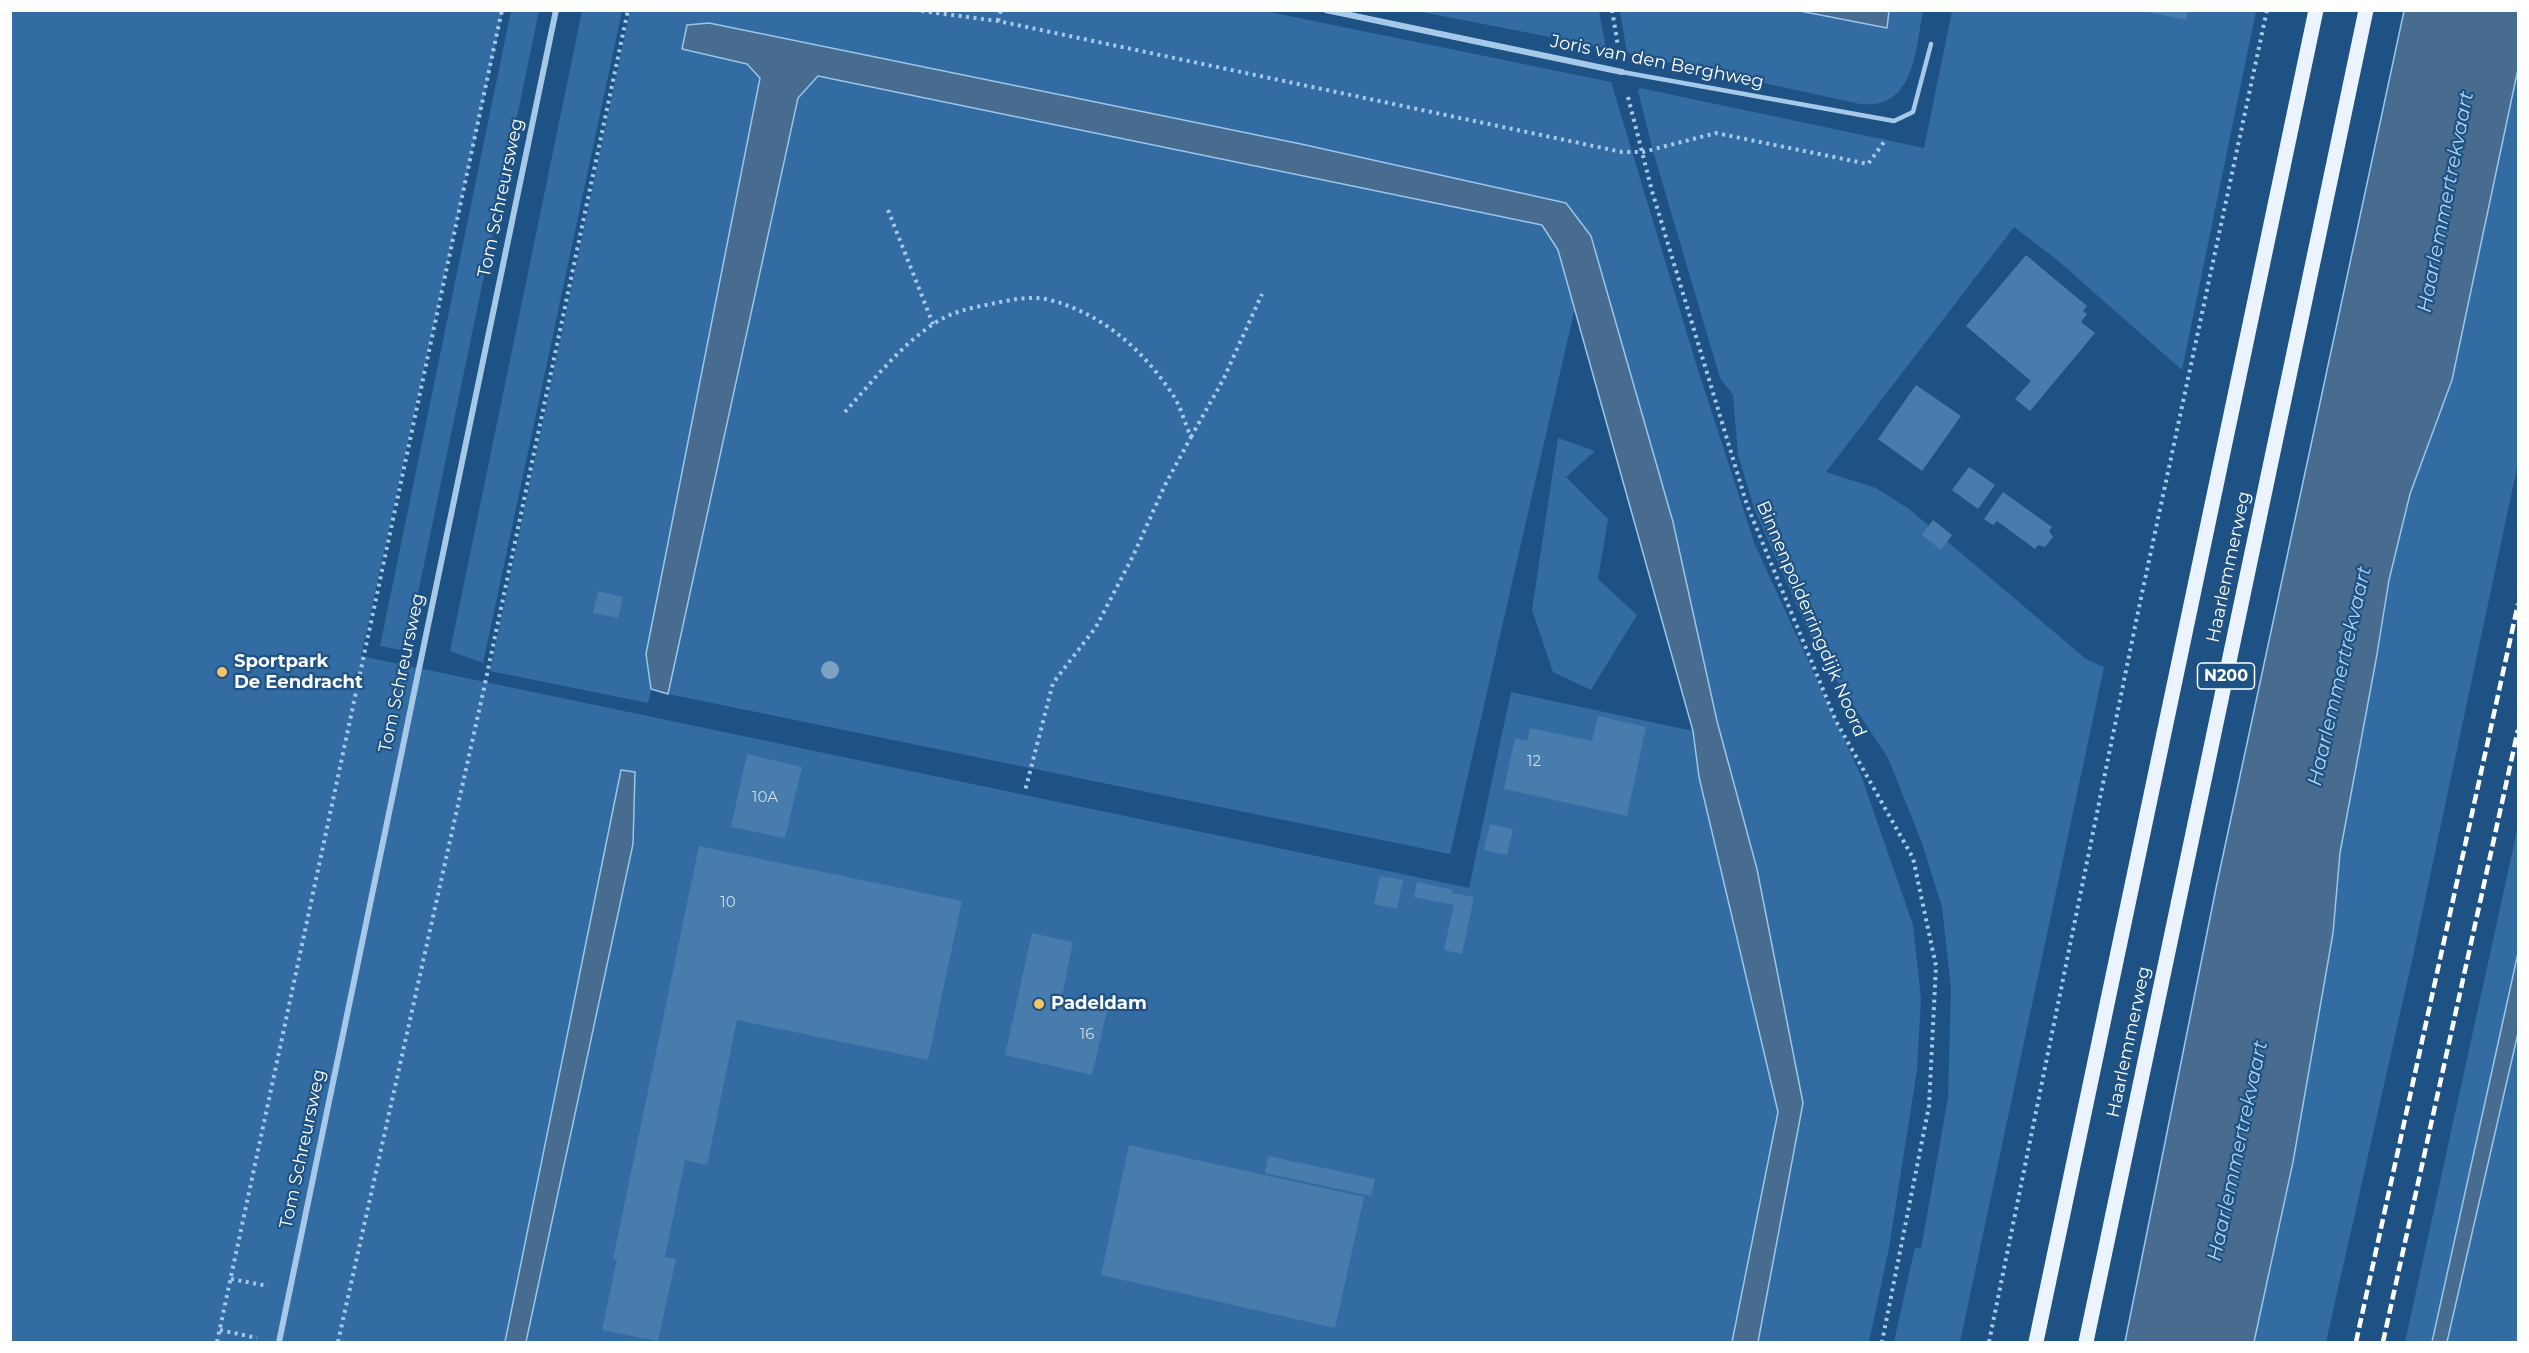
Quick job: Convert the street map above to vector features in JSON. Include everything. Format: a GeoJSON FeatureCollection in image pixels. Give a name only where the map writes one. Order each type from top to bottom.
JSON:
{"type":"FeatureCollection","features":[{"type":"Feature","properties":{"kind":"main road","name":"Haarlemmerweg"},"geometry":{"type":"LineString","coordinates":[[2036,1342],[2316,10]]}},
{"type":"Feature","properties":{"kind":"main road","name":"Haarlemmerweg"},"geometry":{"type":"LineString","coordinates":[[2086,1342],[2367,10]]}},
{"type":"Feature","properties":{"kind":"street","name":"Tom Schreursweg"},"geometry":{"type":"LineString","coordinates":[[279,1342],[556,10]]}},
{"type":"Feature","properties":{"kind":"street","name":"Joris van den Berghweg"},"geometry":{"type":"LineString","coordinates":[[1326,10],[1622,72]]}},
{"type":"Feature","properties":{"kind":"lane"},"geometry":{"type":"LineString","coordinates":[[1893,121],[1914,112],[1930,44]]}},
{"type":"Feature","properties":{"kind":"lane","name":"Joris van den Berghweg"},"geometry":{"type":"LineString","coordinates":[[1622,72],[1893,121]]}},
{"type":"Feature","properties":{"kind":"path"},"geometry":{"type":"LineString","coordinates":[[217,1342],[502,10]]}},
{"type":"Feature","properties":{"kind":"path"},"geometry":{"type":"LineString","coordinates":[[338,1342],[483,693],[628,10]]}},
{"type":"Feature","properties":{"kind":"path"},"geometry":{"type":"LineString","coordinates":[[914,10],[998,21],[1622,152],[1643,152],[1716,133],[1868,164],[1888,135],[1893,121]]}},
{"type":"Feature","properties":{"kind":"path"},"geometry":{"type":"LineString","coordinates":[[998,21],[1001,10]]}},
{"type":"Feature","properties":{"kind":"path","name":"Binnenpolderringdijk Noord"},"geometry":{"type":"LineString","coordinates":[[1612,10],[1622,72],[1652,192],[1747,505],[1836,721],[1913,858],[1936,966],[1929,1106],[1882,1342]]}},
{"type":"Feature","properties":{"kind":"path"},"geometry":{"type":"LineString","coordinates":[[1989,1342],[2138,612],[2266,10]]}},
{"type":"Feature","properties":{"kind":"path"},"geometry":{"type":"LineString","coordinates":[[888,210],[933,324]]}},
{"type":"Feature","properties":{"kind":"path"},"geometry":{"type":"LineString","coordinates":[[1025,791],[1053,683],[1095,627],[1133,556],[1165,485],[1223,380],[1262,294]]}},
{"type":"Feature","properties":{"kind":"path"},"geometry":{"type":"LineString","coordinates":[[845,412],[911,341],[933,324],[960,310],[1018,298],[1048,300],[1109,326],[1130,343],[1174,396],[1191,437]]}},
{"type":"Feature","properties":{"kind":"path"},"geometry":{"type":"LineString","coordinates":[[231,1279],[289,1290]]}},
{"type":"Feature","properties":{"kind":"path"},"geometry":{"type":"LineString","coordinates":[[220,1330],[264,1340]]}},
{"type":"Feature","properties":{"kind":"shaded area"},"geometry":{"type":"Polygon","coordinates":[[[10,11],[503,11],[361,656],[1469,888],[1511,692],[1693,731],[1757,869],[1717,721],[1673,522],[1596,286],[1579,290],[1450,854],[668,694],[798,102],[648,703],[490,671],[630,11],[1265,11],[1611,82],[1698,370],[1755,545],[1862,778],[1913,925],[1921,999],[1917,1070],[1889,1248],[1869,1342],[11,1342],[10,11]]]}},
{"type":"Feature","properties":{"kind":"shaded area"},"geometry":{"type":"Polygon","coordinates":[[[511,11],[539,11],[406,651],[380,646],[511,11]]]}},
{"type":"Feature","properties":{"kind":"shaded area"},"geometry":{"type":"Polygon","coordinates":[[[582,11],[622,11],[483,663],[450,651],[582,11]]]}},
{"type":"Feature","properties":{"kind":"shaded area"},"geometry":{"type":"Polygon","coordinates":[[[1417,11],[1599,11],[1606,48],[1417,11]]]}},
{"type":"Feature","properties":{"kind":"shaded area"},"geometry":{"type":"Polygon","coordinates":[[[1620,11],[1800,11],[1887,28],[1889,11],[1923,11],[1913,63],[1902,87],[1894,96],[1883,102],[1860,104],[1627,53],[1620,11]]]}},
{"type":"Feature","properties":{"kind":"shaded area"},"geometry":{"type":"Polygon","coordinates":[[[1952,11],[2256,11],[2182,370],[2056,259],[2014,227],[1826,472],[1876,488],[1909,509],[2086,659],[2104,667],[1960,1342],[1894,1342],[1915,1247],[1921,1249],[1948,1098],[1951,989],[1942,907],[1922,843],[1888,758],[1816,649],[1754,508],[1738,455],[1733,395],[1720,378],[1653,151],[1638,91],[1640,88],[1924,148],[1952,11]]]}},
{"type":"Feature","properties":{"kind":"shaded area"},"geometry":{"type":"Polygon","coordinates":[[[2518,69],[2518,463],[2413,956],[2326,1342],[2254,1342],[2293,1162],[2333,933],[2340,853],[2389,580],[2410,494],[2452,380],[2518,69]]]}},
{"type":"Feature","properties":{"kind":"shaded area"},"geometry":{"type":"Polygon","coordinates":[[[1558,438],[1595,451],[1566,477],[1608,519],[1598,579],[1637,615],[1591,690],[1553,672],[1532,610],[1558,438]]]}},
{"type":"Feature","properties":{"kind":"shaded area"},"geometry":{"type":"Polygon","coordinates":[[[2518,826],[2518,953],[2432,1342],[2405,1342],[2518,826]]]}},
{"type":"Feature","properties":{"kind":"shaded area"},"geometry":{"type":"Polygon","coordinates":[[[2518,1033],[2518,1342],[2447,1342],[2518,1033]]]}},
{"type":"Feature","properties":{"kind":"water"},"geometry":{"type":"Polygon","coordinates":[[[1800,11],[1889,11],[1887,28],[1800,11]]]}},
{"type":"Feature","properties":{"kind":"water","name":"Haarlemmertrekvaart"},"geometry":{"type":"Polygon","coordinates":[[[2404,11],[2518,11],[2518,69],[2452,380],[2410,494],[2389,580],[2340,853],[2333,933],[2293,1162],[2254,1342],[2125,1342],[2216,888],[2404,11]]]}},
{"type":"Feature","properties":{"kind":"water"},"geometry":{"type":"Polygon","coordinates":[[[709,23],[1301,144],[1566,203],[1591,236],[1673,522],[1717,721],[1757,869],[1803,1103],[1758,1342],[1732,1342],[1778,1112],[1699,777],[1693,731],[1558,250],[1542,225],[818,76],[798,98],[668,694],[651,689],[646,654],[760,78],[747,64],[682,49],[687,25],[709,23]]]}},
{"type":"Feature","properties":{"kind":"water"},"geometry":{"type":"Polygon","coordinates":[[[621,770],[635,772],[633,844],[526,1342],[505,1342],[621,770]]]}},
{"type":"Feature","properties":{"kind":"water"},"geometry":{"type":"Polygon","coordinates":[[[2518,953],[2518,1033],[2447,1342],[2432,1342],[2518,953]]]}},
{"type":"Feature","properties":{"kind":"building"},"geometry":{"type":"Polygon","coordinates":[[[2138,10],[2188,10],[2186,20],[2138,10]]]}},
{"type":"Feature","properties":{"kind":"building"},"geometry":{"type":"Polygon","coordinates":[[[2026,255],[2087,306],[2083,311],[2087,314],[2081,322],[2095,333],[2030,411],[2015,399],[2031,381],[1966,326],[2026,255]]]}},
{"type":"Feature","properties":{"kind":"building"},"geometry":{"type":"Polygon","coordinates":[[[1916,385],[1961,416],[1922,471],[1878,439],[1916,385]]]}},
{"type":"Feature","properties":{"kind":"building"},"geometry":{"type":"Polygon","coordinates":[[[1969,467],[1995,485],[1978,509],[1952,490],[1969,467]]]}},
{"type":"Feature","properties":{"kind":"building"},"geometry":{"type":"Polygon","coordinates":[[[2003,492],[2052,527],[2049,531],[2053,537],[2045,547],[2038,545],[2035,549],[1997,521],[1993,525],[1984,519],[2003,492]]]}},
{"type":"Feature","properties":{"kind":"building"},"geometry":{"type":"Polygon","coordinates":[[[1933,520],[1952,535],[1941,550],[1922,535],[1933,520]]]}},
{"type":"Feature","properties":{"kind":"building"},"geometry":{"type":"Polygon","coordinates":[[[598,591],[623,597],[618,618],[593,613],[598,591]]]}},
{"type":"Feature","properties":{"kind":"building"},"geometry":{"type":"Polygon","coordinates":[[[1598,716],[1646,727],[1627,816],[1504,789],[1515,738],[1527,741],[1530,728],[1592,741],[1598,716]]]}},
{"type":"Feature","properties":{"kind":"building"},"geometry":{"type":"Polygon","coordinates":[[[747,754],[802,767],[785,838],[731,827],[747,754]]]}},
{"type":"Feature","properties":{"kind":"building"},"geometry":{"type":"Polygon","coordinates":[[[1490,824],[1513,829],[1507,855],[1484,850],[1490,824]]]}},
{"type":"Feature","properties":{"kind":"building"},"geometry":{"type":"Polygon","coordinates":[[[699,846],[962,901],[928,1060],[737,1020],[707,1165],[685,1160],[665,1257],[676,1259],[658,1341],[602,1330],[617,1259],[613,1259],[699,846]]]}},
{"type":"Feature","properties":{"kind":"building"},"geometry":{"type":"Polygon","coordinates":[[[1380,876],[1403,880],[1397,909],[1374,904],[1380,876]]]}},
{"type":"Feature","properties":{"kind":"building"},"geometry":{"type":"Polygon","coordinates":[[[1417,882],[1474,897],[1462,954],[1444,950],[1454,905],[1414,897],[1417,882]]]}},
{"type":"Feature","properties":{"kind":"building"},"geometry":{"type":"Polygon","coordinates":[[[1032,933],[1073,942],[1062,996],[1108,1006],[1092,1075],[1005,1055],[1032,933]]]}},
{"type":"Feature","properties":{"kind":"building"},"geometry":{"type":"Polygon","coordinates":[[[1129,1145],[1364,1197],[1335,1328],[1101,1275],[1129,1145]]]}},
{"type":"Feature","properties":{"kind":"building"},"geometry":{"type":"Polygon","coordinates":[[[1268,1156],[1375,1179],[1371,1196],[1265,1173],[1268,1156]]]}},
{"type":"Feature","properties":{"kind":"railway"},"geometry":{"type":"LineString","coordinates":[[2356,1342],[2518,604]]}},
{"type":"Feature","properties":{"kind":"railway"},"geometry":{"type":"LineString","coordinates":[[2383,1342],[2518,730]]}},
{"type":"Feature","properties":{"kind":"place","name":"Sportpark De Eendracht"},"geometry":{"type":"Point","coordinates":[222,672]}},
{"type":"Feature","properties":{"kind":"place","name":"Padeldam"},"geometry":{"type":"Point","coordinates":[1039,1004]}}]}
